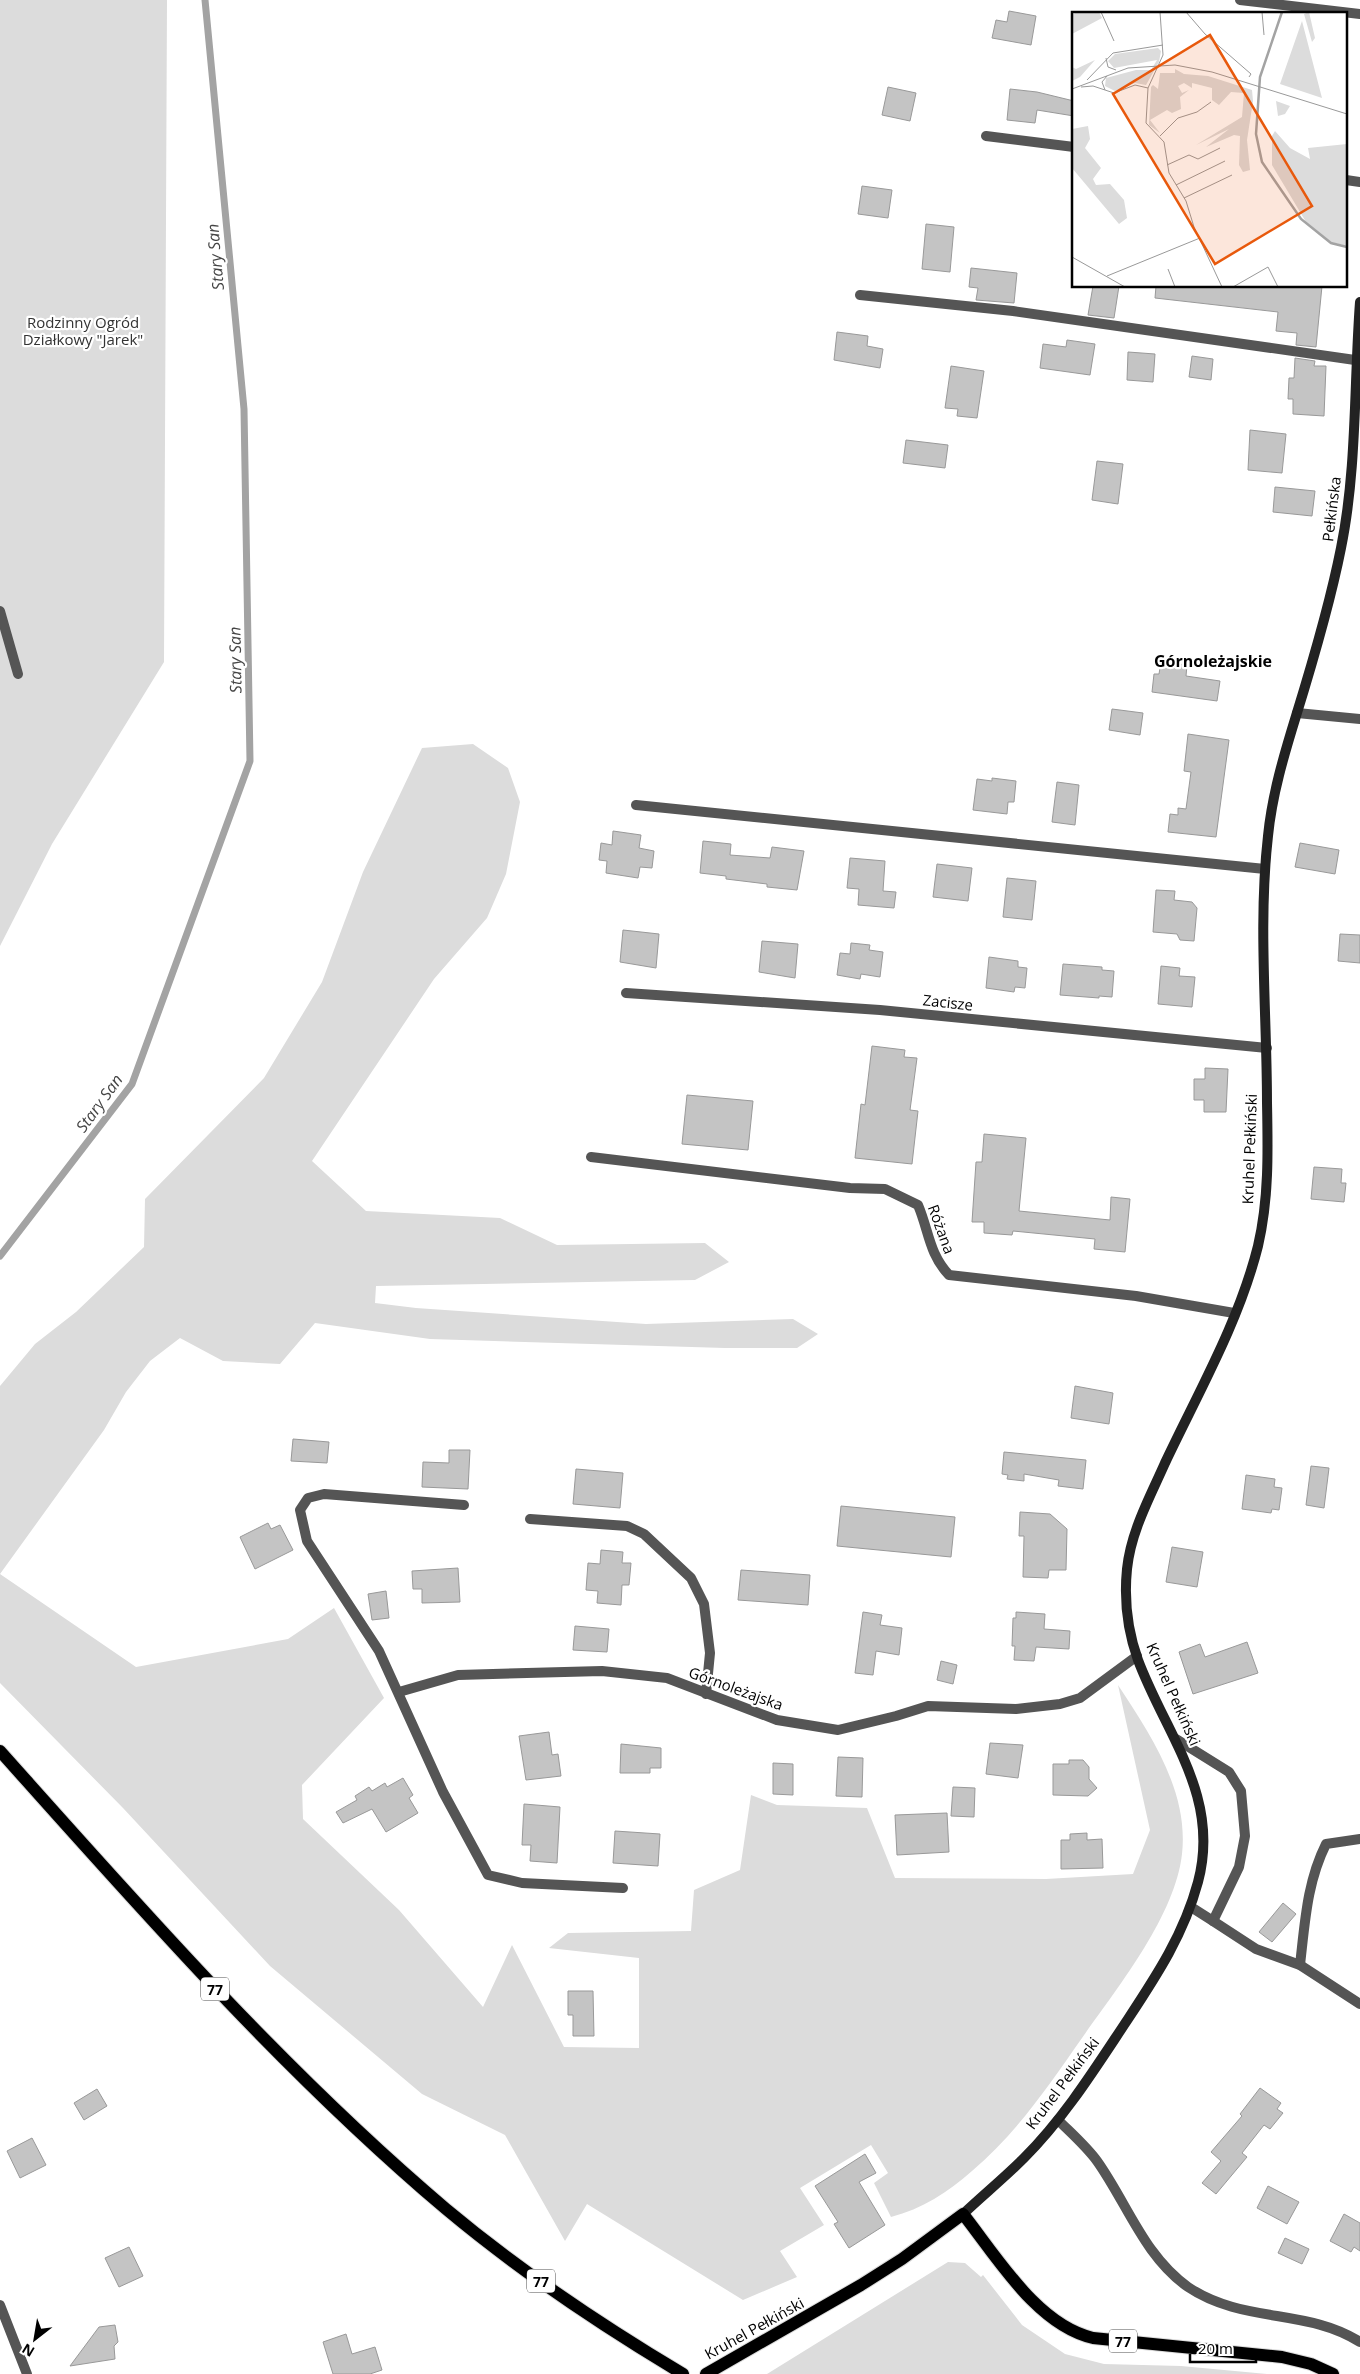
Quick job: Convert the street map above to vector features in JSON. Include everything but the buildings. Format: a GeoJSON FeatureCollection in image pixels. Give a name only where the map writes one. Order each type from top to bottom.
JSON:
{"type":"FeatureCollection","features":[{"type":"Feature","properties":{"kind":"main road","name":"77"},"geometry":{"type":"LineString","coordinates":[[0,1751],[224,1998],[347,2121],[447,2209],[543,2283],[639,2348],[683,2374]]}},
{"type":"Feature","properties":{"kind":"main road","name":"77"},"geometry":{"type":"LineString","coordinates":[[963,2214],[1042,2311],[1070,2330],[1099,2338],[1282,2357],[1311,2364],[1333,2374]]}},
{"type":"Feature","properties":{"kind":"main road","name":"Kruhel Pełkiński"},"geometry":{"type":"LineString","coordinates":[[706,2374],[861,2285],[902,2259],[963,2214]]}},
{"type":"Feature","properties":{"kind":"street"},"geometry":{"type":"LineString","coordinates":[[1240,0],[1343,12]]}},
{"type":"Feature","properties":{"kind":"street"},"geometry":{"type":"LineString","coordinates":[[986,136],[1072,147]]}},
{"type":"Feature","properties":{"kind":"street"},"geometry":{"type":"LineString","coordinates":[[860,295],[1013,311],[1358,361]]}},
{"type":"Feature","properties":{"kind":"street","name":"Pełkińska"},"geometry":{"type":"LineString","coordinates":[[1297,713],[1342,546],[1350,481],[1360,302]]}},
{"type":"Feature","properties":{"kind":"street"},"geometry":{"type":"LineString","coordinates":[[0,611],[18,674]]}},
{"type":"Feature","properties":{"kind":"street"},"geometry":{"type":"LineString","coordinates":[[1297,713],[1360,719]]}},
{"type":"Feature","properties":{"kind":"street","name":"Kruhel Pełkiński"},"geometry":{"type":"LineString","coordinates":[[963,2214],[1023,2159],[1058,2120],[1094,2070],[1158,1974],[1175,1944],[1191,1907],[1200,1874],[1204,1837],[1199,1801],[1189,1768],[1137,1656],[1131,1636],[1126,1597],[1127,1568],[1134,1537],[1143,1512],[1234,1313],[1251,1271],[1263,1218],[1267,1168],[1265,869],[1274,802],[1297,713]]}},
{"type":"Feature","properties":{"kind":"street"},"geometry":{"type":"LineString","coordinates":[[636,806],[1265,869]]}},
{"type":"Feature","properties":{"kind":"street","name":"Zacisze"},"geometry":{"type":"LineString","coordinates":[[626,994],[880,1010],[1226,1046],[1267,1048]]}},
{"type":"Feature","properties":{"kind":"street","name":"Różana"},"geometry":{"type":"LineString","coordinates":[[591,1157],[850,1188],[885,1189],[918,1205],[928,1229],[934,1257],[949,1275],[1136,1296],[1234,1313]]}},
{"type":"Feature","properties":{"kind":"street"},"geometry":{"type":"LineString","coordinates":[[464,1505],[324,1494],[308,1498],[300,1510],[307,1541],[379,1652],[444,1792],[488,1875],[522,1883],[623,1888]]}},
{"type":"Feature","properties":{"kind":"street"},"geometry":{"type":"LineString","coordinates":[[530,1519],[627,1526],[644,1534],[691,1578],[704,1604],[710,1653],[706,1694]]}},
{"type":"Feature","properties":{"kind":"street","name":"Górnoleżajska"},"geometry":{"type":"LineString","coordinates":[[399,1692],[458,1674],[602,1671],[667,1678],[777,1720],[838,1730],[928,1706],[1016,1709],[1060,1704],[1080,1698],[1137,1656]]}},
{"type":"Feature","properties":{"kind":"street"},"geometry":{"type":"LineString","coordinates":[[1176,1738],[1229,1772],[1242,1791],[1245,1836],[1240,1859],[1213,1922]]}},
{"type":"Feature","properties":{"kind":"street"},"geometry":{"type":"LineString","coordinates":[[1300,1965],[1307,1901],[1316,1865],[1326,1844],[1360,1840]]}},
{"type":"Feature","properties":{"kind":"street"},"geometry":{"type":"LineString","coordinates":[[1191,1907],[1256,1949],[1300,1965],[1360,2004]]}},
{"type":"Feature","properties":{"kind":"street"},"geometry":{"type":"LineString","coordinates":[[1058,2120],[1096,2161],[1147,2244],[1176,2277],[1189,2287],[1235,2309],[1327,2325],[1360,2342]]}},
{"type":"Feature","properties":{"kind":"street"},"geometry":{"type":"LineString","coordinates":[[0,2305],[26,2374]]}},
{"type":"Feature","properties":{"kind":"green space","name":"Rodzinny Ogród Działkowy \"Jarek\""},"geometry":{"type":"Polygon","coordinates":[[[0,0],[167,0],[164,662],[52,844],[0,946],[0,0]]]}},
{"type":"Feature","properties":{"kind":"green space"},"geometry":{"type":"Polygon","coordinates":[[[473,744],[508,768],[520,802],[506,874],[487,918],[434,979],[312,1161],[366,1211],[500,1218],[557,1245],[705,1243],[729,1262],[695,1280],[376,1286],[375,1303],[416,1308],[646,1324],[793,1319],[818,1334],[797,1348],[725,1348],[430,1339],[315,1323],[280,1364],[223,1361],[180,1338],[150,1361],[126,1392],[104,1430],[0,1574],[0,1386],[35,1344],[76,1312],[144,1247],[145,1199],[264,1078],[322,982],[363,872],[422,748],[473,744]]]}},
{"type":"Feature","properties":{"kind":"green space"},"geometry":{"type":"Polygon","coordinates":[[[0,1574],[136,1667],[288,1639],[334,1608],[384,1698],[302,1785],[303,1819],[399,1910],[483,2007],[512,1945],[564,2047],[639,2048],[639,1958],[549,1948],[568,1933],[691,1931],[694,1890],[740,1870],[751,1795],[777,1805],[867,1808],[895,1878],[1046,1879],[1133,1874],[1150,1830],[1118,1685],[1154,1743],[1165,1764],[1173,1786],[1183,1831],[1182,1854],[1177,1878],[1157,1926],[1128,1974],[1032,2108],[1004,2141],[963,2179],[944,2193],[902,2214],[891,2217],[874,2183],[888,2173],[871,2145],[800,2188],[824,2225],[780,2251],[797,2277],[743,2300],[587,2204],[565,2241],[505,2135],[422,2094],[270,1966],[123,1808],[0,1683],[0,1574]]]}},
{"type":"Feature","properties":{"kind":"green space"},"geometry":{"type":"Polygon","coordinates":[[[948,2262],[965,2263],[981,2277],[983,2275],[1022,2325],[1065,2354],[1104,2364],[1181,2366],[1267,2374],[767,2374],[948,2262]]]}},
{"type":"Feature","properties":{"kind":"waterway","name":"Stary San"},"geometry":{"type":"LineString","coordinates":[[0,1256],[132,1084],[250,761],[244,409],[205,0]]}},
{"type":"Feature","properties":{"kind":"district","name":"Górnoleżajskie"},"geometry":{"type":"Point","coordinates":[1213,661]}}]}
